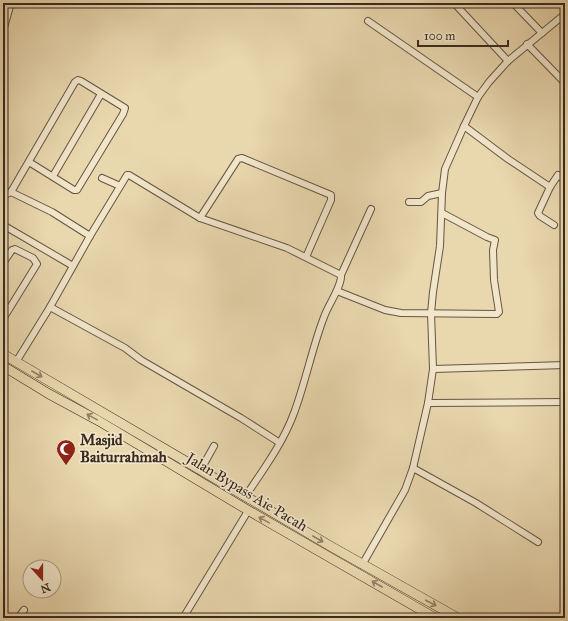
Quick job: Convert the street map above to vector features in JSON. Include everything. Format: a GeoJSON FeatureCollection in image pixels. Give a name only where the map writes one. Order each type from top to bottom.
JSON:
{"type":"FeatureCollection","features":[{"type":"Feature","properties":{"kind":"highway"},"geometry":{"type":"LineString","coordinates":[[3,354],[171,458],[200,471],[362,565],[458,618]]}},
{"type":"Feature","properties":{"kind":"highway","name":"Jalan Bypass Aie Pacah"},"geometry":{"type":"LineString","coordinates":[[3,366],[171,458],[248,511],[435,618]]}},
{"type":"Feature","properties":{"kind":"street"},"geometry":{"type":"LineString","coordinates":[[3,31],[11,3]]}},
{"type":"Feature","properties":{"kind":"street"},"geometry":{"type":"LineString","coordinates":[[454,3],[508,61]]}},
{"type":"Feature","properties":{"kind":"street"},"geometry":{"type":"LineString","coordinates":[[513,3],[542,33]]}},
{"type":"Feature","properties":{"kind":"street"},"geometry":{"type":"LineString","coordinates":[[362,565],[405,490],[413,468],[428,403],[434,369],[431,313],[440,246],[442,193],[445,169],[478,97],[489,82],[508,61],[562,16],[565,24]]}},
{"type":"Feature","properties":{"kind":"street"},"geometry":{"type":"LineString","coordinates":[[368,21],[478,97]]}},
{"type":"Feature","properties":{"kind":"street"},"geometry":{"type":"LineString","coordinates":[[527,44],[565,83]]}},
{"type":"Feature","properties":{"kind":"street"},"geometry":{"type":"LineString","coordinates":[[3,196],[11,192],[75,82],[78,80],[81,81],[125,107],[126,110],[78,189],[74,190],[29,162]]}},
{"type":"Feature","properties":{"kind":"street"},"geometry":{"type":"LineString","coordinates":[[53,176],[101,94]]}},
{"type":"Feature","properties":{"kind":"street"},"geometry":{"type":"LineString","coordinates":[[464,126],[508,159],[550,187]]}},
{"type":"Feature","properties":{"kind":"street"},"geometry":{"type":"LineString","coordinates":[[200,218],[238,159],[242,158],[331,196],[331,200],[306,257]]}},
{"type":"Feature","properties":{"kind":"street"},"geometry":{"type":"LineString","coordinates":[[16,362],[50,307],[126,176],[129,175],[200,218],[287,248],[341,275]]}},
{"type":"Feature","properties":{"kind":"street"},"geometry":{"type":"LineString","coordinates":[[554,225],[538,213],[550,187],[558,175],[565,180]]}},
{"type":"Feature","properties":{"kind":"street"},"geometry":{"type":"LineString","coordinates":[[102,178],[120,186]]}},
{"type":"Feature","properties":{"kind":"street"},"geometry":{"type":"LineString","coordinates":[[11,192],[52,212],[90,236]]}},
{"type":"Feature","properties":{"kind":"street"},"geometry":{"type":"LineString","coordinates":[[409,202],[421,202],[428,196],[442,193]]}},
{"type":"Feature","properties":{"kind":"street"},"geometry":{"type":"LineString","coordinates":[[245,497],[280,443],[294,412],[330,302],[337,291],[341,275],[371,209]]}},
{"type":"Feature","properties":{"kind":"street"},"geometry":{"type":"LineString","coordinates":[[337,291],[385,310],[402,313],[495,315],[499,312],[494,280],[493,250],[495,240],[442,213]]}},
{"type":"Feature","properties":{"kind":"street"},"geometry":{"type":"LineString","coordinates":[[3,225],[73,266]]}},
{"type":"Feature","properties":{"kind":"street"},"geometry":{"type":"LineString","coordinates":[[3,263],[12,250],[15,249],[34,258],[37,264],[3,318]]}},
{"type":"Feature","properties":{"kind":"street"},"geometry":{"type":"LineString","coordinates":[[50,307],[125,348],[141,360],[241,418],[280,443]]}},
{"type":"Feature","properties":{"kind":"street"},"geometry":{"type":"LineString","coordinates":[[434,369],[565,365]]}},
{"type":"Feature","properties":{"kind":"street"},"geometry":{"type":"LineString","coordinates":[[428,403],[565,402]]}},
{"type":"Feature","properties":{"kind":"street"},"geometry":{"type":"LineString","coordinates":[[200,471],[214,446]]}},
{"type":"Feature","properties":{"kind":"street"},"geometry":{"type":"LineString","coordinates":[[413,468],[469,499],[538,542]]}},
{"type":"Feature","properties":{"kind":"street"},"geometry":{"type":"LineString","coordinates":[[183,618],[248,511]]}},
{"type":"Feature","properties":{"kind":"street"},"geometry":{"type":"LineString","coordinates":[[18,618],[24,610]]}},
{"type":"Feature","properties":{"kind":"place","name":"Masjid Baiturrahmah"},"geometry":{"type":"Point","coordinates":[66,466]}}]}
